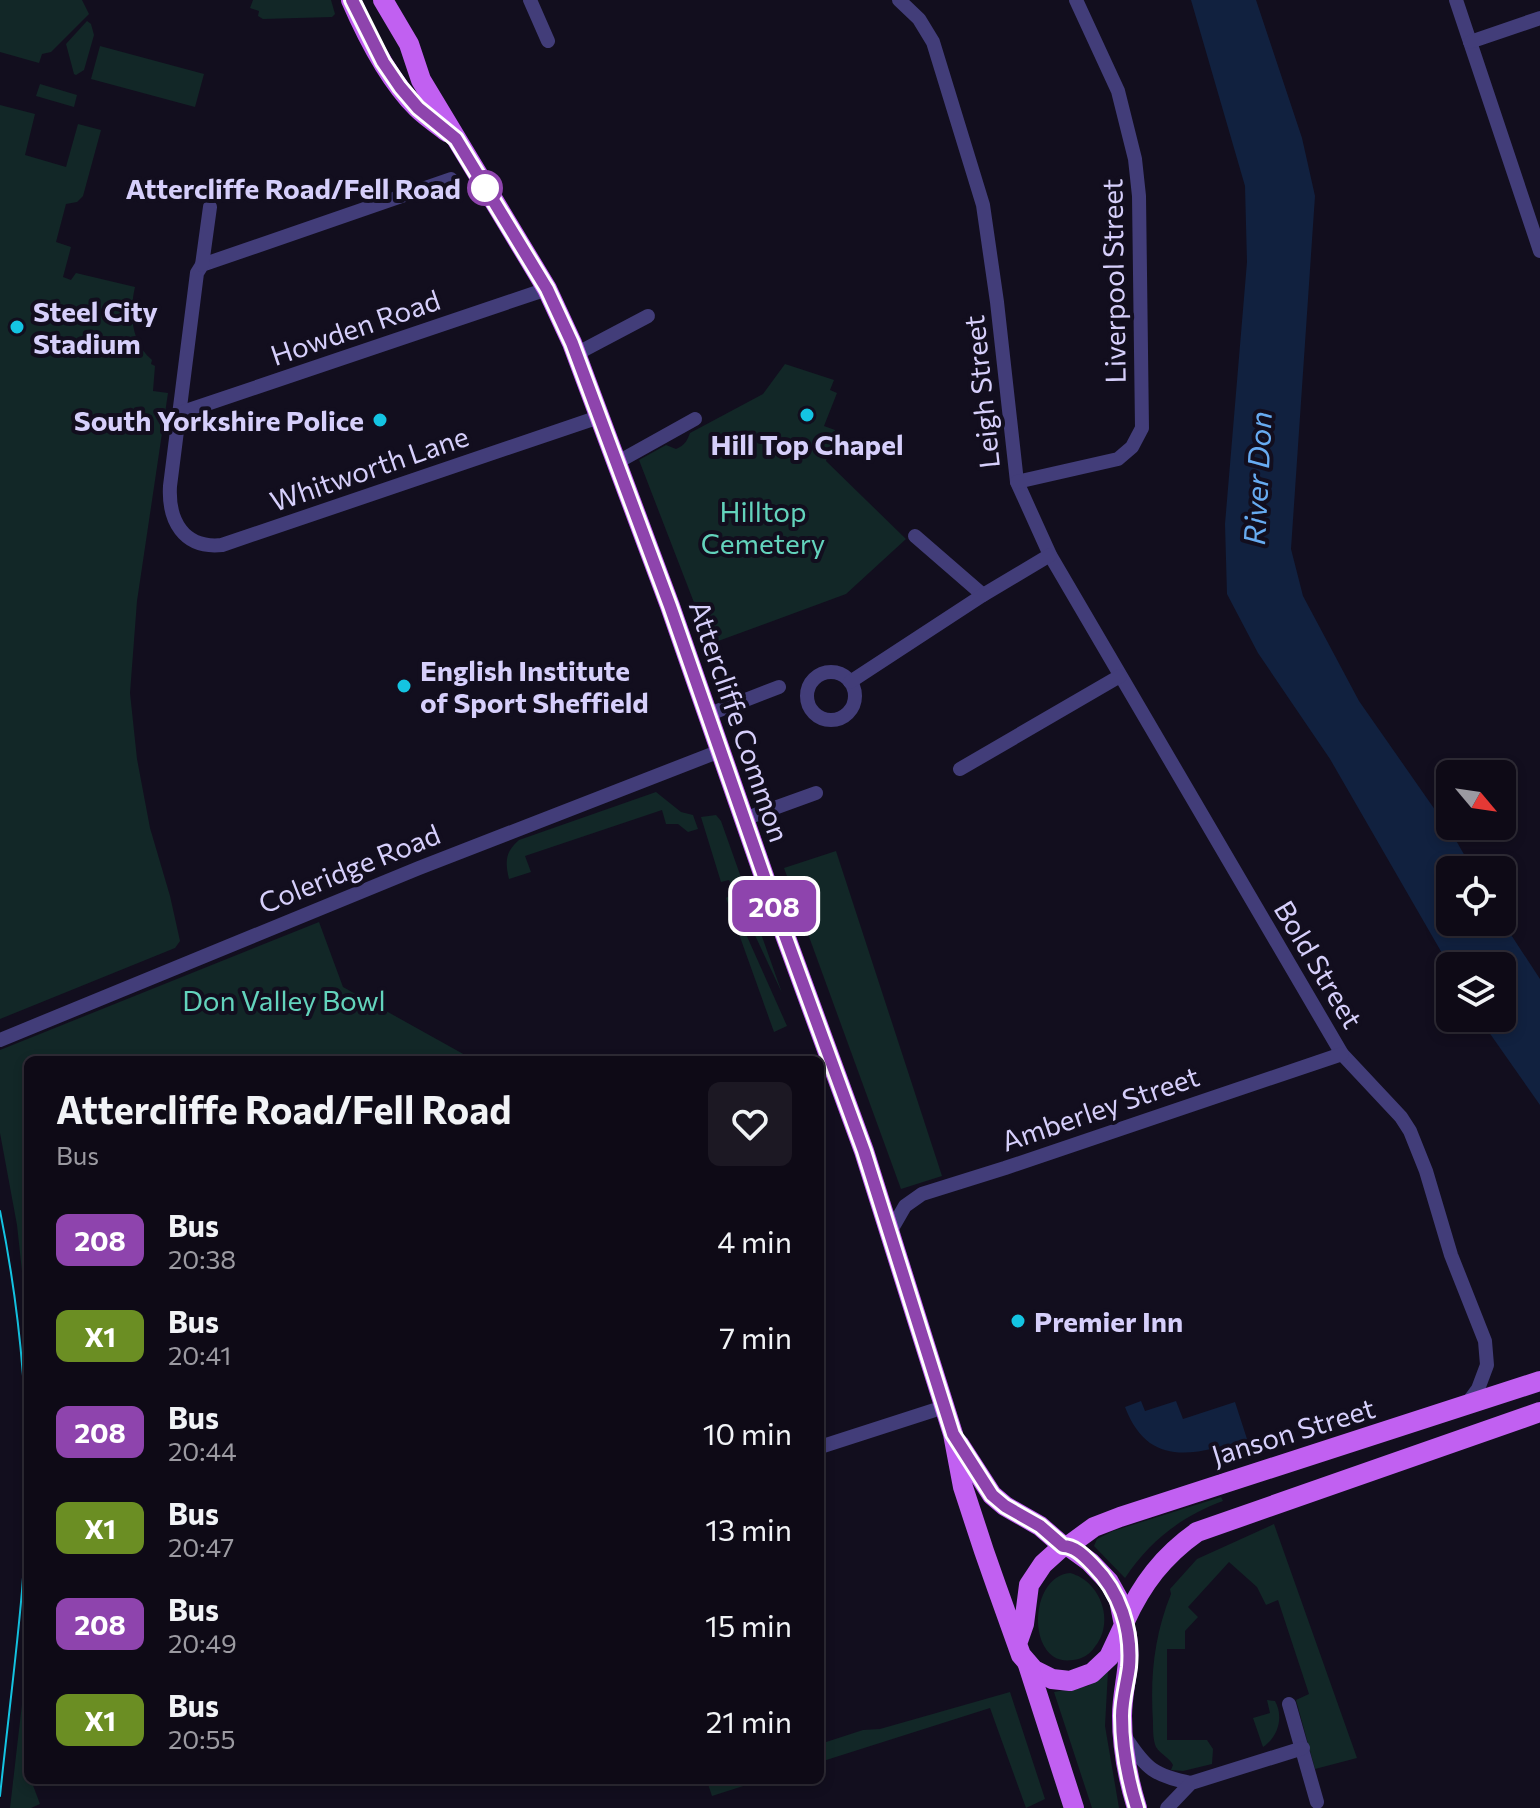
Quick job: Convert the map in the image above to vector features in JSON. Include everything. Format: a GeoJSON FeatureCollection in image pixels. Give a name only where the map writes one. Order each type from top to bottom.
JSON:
{"type":"FeatureCollection","features":[{"type":"Feature","properties":{"kind":"main road","name":"Attercliffe Common"},"geometry":{"type":"LineString","coordinates":[[351,0],[383,62],[400,87],[418,108],[456,139]]}},
{"type":"Feature","properties":{"kind":"main road","name":"Attercliffe Common"},"geometry":{"type":"LineString","coordinates":[[363,0],[394,54],[421,80]]}},
{"type":"Feature","properties":{"kind":"main road","name":"Attercliffe Common"},"geometry":{"type":"LineString","coordinates":[[383,0],[409,44],[421,80],[547,289],[576,354],[670,606],[864,1151],[953,1434],[963,1487],[1017,1644]]}},
{"type":"Feature","properties":{"kind":"main road","name":"Janson Street"},"geometry":{"type":"LineString","coordinates":[[1066,1546],[1094,1527],[1120,1517],[1540,1381]]}},
{"type":"Feature","properties":{"kind":"main road","name":"Janson Street"},"geometry":{"type":"LineString","coordinates":[[1124,1623],[1153,1571],[1197,1532],[1540,1412]]}},
{"type":"Feature","properties":{"kind":"main road","name":"Attercliffe Common"},"geometry":{"type":"LineString","coordinates":[[953,1434],[992,1495],[1066,1546]]}},
{"type":"Feature","properties":{"kind":"main road"},"geometry":{"type":"LineString","coordinates":[[1074,1808],[1028,1665],[1017,1644],[1024,1624],[1029,1585],[1043,1564],[1066,1546],[1081,1554],[1109,1582],[1119,1600],[1129,1639],[1123,1734],[1137,1808]]}},
{"type":"Feature","properties":{"kind":"main road"},"geometry":{"type":"LineString","coordinates":[[1028,1665],[1043,1676],[1060,1682],[1092,1673],[1109,1657],[1124,1623]]}},
{"type":"Feature","properties":{"kind":"street"},"geometry":{"type":"LineString","coordinates":[[530,0],[548,41]]}},
{"type":"Feature","properties":{"kind":"street","name":"Leigh Street"},"geometry":{"type":"LineString","coordinates":[[899,0],[919,19],[933,42],[983,205],[1017,482],[1050,555]]}},
{"type":"Feature","properties":{"kind":"street","name":"Liverpool Street"},"geometry":{"type":"LineString","coordinates":[[1017,482],[1118,459],[1132,447],[1142,428],[1140,255],[1135,159],[1118,91],[1076,0]]}},
{"type":"Feature","properties":{"kind":"street"},"geometry":{"type":"LineString","coordinates":[[1456,0],[1540,251]]}},
{"type":"Feature","properties":{"kind":"street"},"geometry":{"type":"LineString","coordinates":[[1470,42],[1540,18]]}},
{"type":"Feature","properties":{"kind":"street"},"geometry":{"type":"LineString","coordinates":[[200,269],[451,179]]}},
{"type":"Feature","properties":{"kind":"street"},"geometry":{"type":"LineString","coordinates":[[180,413],[210,207]]}},
{"type":"Feature","properties":{"kind":"street","name":"Howden Road"},"geometry":{"type":"LineString","coordinates":[[180,413],[547,289]]}},
{"type":"Feature","properties":{"kind":"street"},"geometry":{"type":"LineString","coordinates":[[576,354],[648,316]]}},
{"type":"Feature","properties":{"kind":"street","name":"Whitworth Lane"},"geometry":{"type":"LineString","coordinates":[[180,413],[169,508],[178,527],[186,535],[198,543],[211,546],[222,545],[599,417]]}},
{"type":"Feature","properties":{"kind":"street"},"geometry":{"type":"LineString","coordinates":[[616,463],[695,419]]}},
{"type":"Feature","properties":{"kind":"street"},"geometry":{"type":"LineString","coordinates":[[915,536],[983,595]]}},
{"type":"Feature","properties":{"kind":"street"},"geometry":{"type":"LineString","coordinates":[[850,682],[1050,555]]}},
{"type":"Feature","properties":{"kind":"street","name":"Bold Street"},"geometry":{"type":"LineString","coordinates":[[1050,555],[1342,1054],[1401,1117],[1410,1131],[1426,1171],[1451,1255],[1485,1341],[1487,1365],[1478,1389],[1464,1408]]}},
{"type":"Feature","properties":{"kind":"street"},"geometry":{"type":"LineString","coordinates":[[960,769],[1120,676]]}},
{"type":"Feature","properties":{"kind":"street"},"geometry":{"type":"LineString","coordinates":[[707,715],[779,687]]}},
{"type":"Feature","properties":{"kind":"street","name":"Coleridge Road"},"geometry":{"type":"LineString","coordinates":[[0,1040],[419,868],[720,751]]}},
{"type":"Feature","properties":{"kind":"street"},"geometry":{"type":"LineString","coordinates":[[744,819],[816,793]]}},
{"type":"Feature","properties":{"kind":"street","name":"Amberley Street"},"geometry":{"type":"LineString","coordinates":[[890,1232],[905,1206],[922,1194],[1342,1054]]}},
{"type":"Feature","properties":{"kind":"street"},"geometry":{"type":"LineString","coordinates":[[824,1446],[944,1407]]}},
{"type":"Feature","properties":{"kind":"street"},"geometry":{"type":"LineString","coordinates":[[1289,1704],[1317,1802]]}},
{"type":"Feature","properties":{"kind":"street"},"geometry":{"type":"LineString","coordinates":[[1123,1734],[1150,1770],[1164,1777],[1191,1783]]}},
{"type":"Feature","properties":{"kind":"street"},"geometry":{"type":"LineString","coordinates":[[1167,1808],[1191,1783],[1303,1748]]}},
{"type":"Feature","properties":{"kind":"green space"},"geometry":{"type":"Polygon","coordinates":[[[0,0],[82,0],[89,14],[51,52],[42,54],[39,63],[0,52],[0,0]]]}},
{"type":"Feature","properties":{"kind":"green space"},"geometry":{"type":"Polygon","coordinates":[[[253,0],[331,0],[335,14],[332,17],[263,19],[258,16],[259,11],[250,8],[253,0]]]}},
{"type":"Feature","properties":{"kind":"green space"},"geometry":{"type":"Polygon","coordinates":[[[87,21],[94,35],[84,70],[76,75],[66,44],[87,21]]]}},
{"type":"Feature","properties":{"kind":"green space"},"geometry":{"type":"Polygon","coordinates":[[[100,46],[204,74],[195,107],[91,79],[100,46]]]}},
{"type":"Feature","properties":{"kind":"green space"},"geometry":{"type":"Polygon","coordinates":[[[40,84],[77,95],[74,107],[36,96],[40,84]]]}},
{"type":"Feature","properties":{"kind":"green space"},"geometry":{"type":"Polygon","coordinates":[[[0,105],[35,114],[25,155],[66,167],[78,124],[101,130],[83,196],[77,202],[66,204],[56,242],[71,247],[63,277],[71,280],[76,273],[135,287],[133,327],[140,345],[155,366],[153,391],[168,393],[137,601],[130,693],[137,759],[150,828],[180,941],[175,948],[0,1019],[0,105]]]}},
{"type":"Feature","properties":{"kind":"green space","name":"Hilltop Cemetery"},"geometry":{"type":"Polygon","coordinates":[[[785,364],[834,380],[830,390],[837,393],[824,426],[835,430],[826,461],[906,539],[846,594],[710,644],[639,460],[666,445],[676,449],[690,433],[763,394],[785,364]]]}},
{"type":"Feature","properties":{"kind":"green space"},"geometry":{"type":"Polygon","coordinates":[[[656,792],[681,812],[693,815],[698,829],[688,832],[678,824],[666,824],[662,810],[525,856],[531,872],[509,879],[507,858],[519,840],[656,792]]]}},
{"type":"Feature","properties":{"kind":"green space"},"geometry":{"type":"Polygon","coordinates":[[[716,815],[721,821],[782,993],[729,880],[721,882],[701,817],[716,815]]]}},
{"type":"Feature","properties":{"kind":"green space"},"geometry":{"type":"Polygon","coordinates":[[[836,851],[942,1176],[901,1189],[784,868],[836,851]]]}},
{"type":"Feature","properties":{"kind":"green space"},"geometry":{"type":"Polygon","coordinates":[[[729,896],[787,1026],[774,1032],[726,898],[729,896]]]}},
{"type":"Feature","properties":{"kind":"green space","name":"Don Valley Bowl"},"geometry":{"type":"Polygon","coordinates":[[[319,922],[343,987],[467,1056],[24,1056],[24,1290],[17,1225],[0,1133],[0,1050],[319,922]]]}},
{"type":"Feature","properties":{"kind":"green space"},"geometry":{"type":"Polygon","coordinates":[[[1221,1497],[1223,1501],[1207,1507],[1167,1532],[1125,1578],[1094,1546],[1097,1539],[1113,1531],[1221,1497]]]}},
{"type":"Feature","properties":{"kind":"green space"},"geometry":{"type":"Polygon","coordinates":[[[1274,1524],[1357,1758],[1315,1769],[1296,1700],[1309,1694],[1278,1600],[1266,1605],[1257,1587],[1229,1562],[1188,1607],[1198,1617],[1185,1631],[1185,1649],[1167,1649],[1167,1740],[1207,1740],[1213,1749],[1212,1764],[1183,1771],[1171,1770],[1173,1765],[1155,1744],[1152,1705],[1154,1657],[1170,1589],[1197,1559],[1274,1524]]]}},
{"type":"Feature","properties":{"kind":"green space"},"geometry":{"type":"Polygon","coordinates":[[[1070,1573],[1090,1585],[1102,1604],[1104,1615],[1101,1638],[1090,1653],[1073,1660],[1058,1659],[1047,1650],[1040,1637],[1038,1621],[1046,1589],[1056,1578],[1070,1573]]]}},
{"type":"Feature","properties":{"kind":"green space"},"geometry":{"type":"Polygon","coordinates":[[[1108,1671],[1105,1726],[1119,1808],[1092,1808],[1054,1692],[1088,1686],[1108,1671]]]}},
{"type":"Feature","properties":{"kind":"green space"},"geometry":{"type":"Polygon","coordinates":[[[24,1687],[24,1784],[32,1784],[40,1804],[31,1808],[10,1808],[24,1687]]]}},
{"type":"Feature","properties":{"kind":"green space"},"geometry":{"type":"Polygon","coordinates":[[[1010,1692],[1045,1799],[1026,1808],[990,1708],[824,1761],[824,1743],[863,1730],[880,1729],[1010,1692]]]}},
{"type":"Feature","properties":{"kind":"green space"},"geometry":{"type":"Polygon","coordinates":[[[1267,1700],[1275,1701],[1279,1720],[1272,1738],[1263,1747],[1253,1718],[1270,1713],[1267,1700]]]}},
{"type":"Feature","properties":{"kind":"green space"},"geometry":{"type":"Polygon","coordinates":[[[708,1784],[750,1784],[712,1796],[708,1784]]]}},
{"type":"Feature","properties":{"kind":"water","name":"River Don"},"geometry":{"type":"Polygon","coordinates":[[[1191,0],[1256,0],[1302,138],[1315,196],[1291,549],[1303,596],[1359,701],[1436,811],[1436,840],[1456,840],[1465,856],[1436,856],[1436,936],[1512,936],[1540,979],[1540,1105],[1489,1032],[1516,1032],[1516,952],[1441,952],[1330,759],[1258,653],[1227,594],[1225,524],[1247,262],[1245,186],[1191,0]]]}},
{"type":"Feature","properties":{"kind":"water"},"geometry":{"type":"Polygon","coordinates":[[[1141,1401],[1145,1411],[1176,1401],[1183,1419],[1235,1402],[1247,1439],[1193,1452],[1161,1449],[1147,1441],[1135,1427],[1125,1407],[1141,1401]]]}},
{"type":"Feature","properties":{"kind":"tram line"},"geometry":{"type":"LineString","coordinates":[[0,1211],[16,1305],[24,1400]]}},
{"type":"Feature","properties":{"kind":"tram line"},"geometry":{"type":"LineString","coordinates":[[0,1796],[24,1560]]}},
{"type":"Feature","properties":{"kind":"bus line","name":"208"},"geometry":{"type":"LineString","coordinates":[[352,0],[383,62],[400,87],[418,108],[456,139],[547,289],[572,343],[670,606],[864,1151],[953,1434],[992,1495],[1040,1526],[1063,1546],[1081,1554],[1109,1582],[1119,1600],[1129,1639],[1123,1734],[1137,1808]]}},
{"type":"Feature","properties":{"kind":"place","name":"Attercliffe Road/Fell Road"},"geometry":{"type":"Point","coordinates":[485,188]}},
{"type":"Feature","properties":{"kind":"place","name":"Steel City Stadium"},"geometry":{"type":"Point","coordinates":[17,327]}},
{"type":"Feature","properties":{"kind":"place","name":"Hill Top Chapel"},"geometry":{"type":"Point","coordinates":[807,415]}},
{"type":"Feature","properties":{"kind":"place","name":"South Yorkshire Police"},"geometry":{"type":"Point","coordinates":[380,420]}},
{"type":"Feature","properties":{"kind":"place","name":"English Institute of Sport Sheffield"},"geometry":{"type":"Point","coordinates":[404,686]}},
{"type":"Feature","properties":{"kind":"place","name":"Premier Inn"},"geometry":{"type":"Point","coordinates":[1018,1321]}}]}
